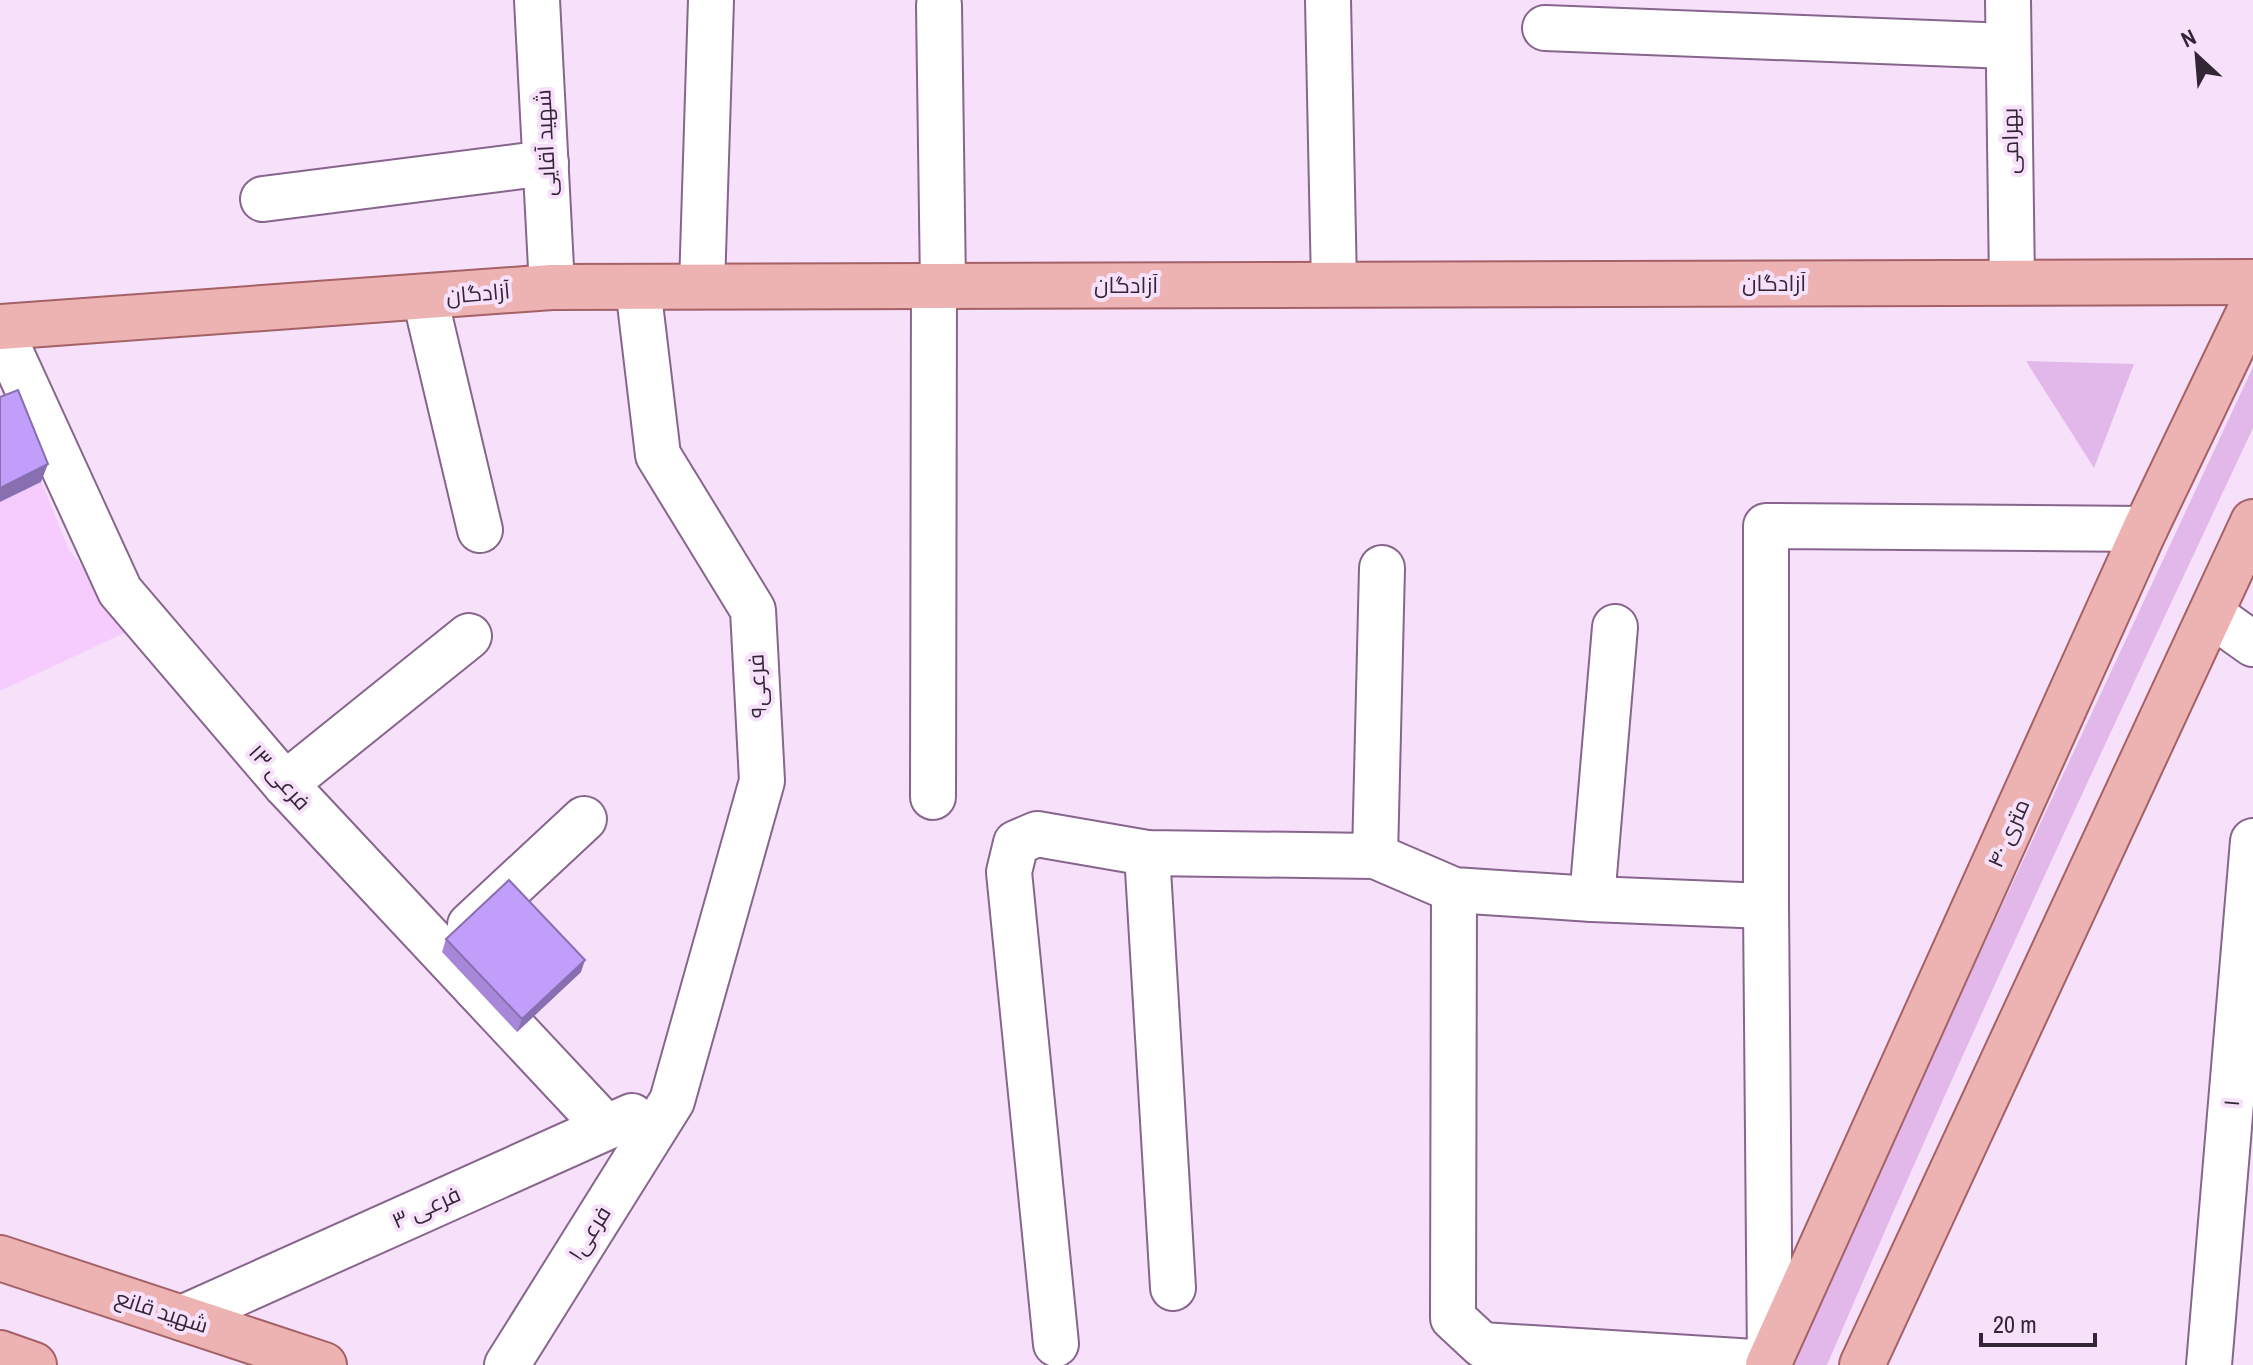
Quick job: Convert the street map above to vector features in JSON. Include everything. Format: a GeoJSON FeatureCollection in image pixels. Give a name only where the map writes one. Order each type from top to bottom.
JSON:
{"type":"FeatureCollection","features":[{"type":"Feature","properties":{"kind":"main road","name":"آزادگان"},"geometry":{"type":"LineString","coordinates":[[0,328],[552,287],[2253,282]]}},
{"type":"Feature","properties":{"kind":"main road","name":"۴۰ متری"},"geometry":{"type":"LineString","coordinates":[[1769,1364],[2145,529],[2253,304]]}},
{"type":"Feature","properties":{"kind":"main road"},"geometry":{"type":"LineString","coordinates":[[1862,1365],[2253,522]]}},
{"type":"Feature","properties":{"kind":"main road","name":"شهید قانع"},"geometry":{"type":"LineString","coordinates":[[0,1258],[324,1365]]}},
{"type":"Feature","properties":{"kind":"main road"},"geometry":{"type":"LineString","coordinates":[[0,1353],[34,1365]]}},
{"type":"Feature","properties":{"kind":"street","name":"شهید آقایی"},"geometry":{"type":"LineString","coordinates":[[537,0],[552,287]]}},
{"type":"Feature","properties":{"kind":"street"},"geometry":{"type":"LineString","coordinates":[[702,286],[711,0]]}},
{"type":"Feature","properties":{"kind":"street"},"geometry":{"type":"LineString","coordinates":[[1328,0],[1334,284]]}},
{"type":"Feature","properties":{"kind":"street","name":"بهرامی"},"geometry":{"type":"LineString","coordinates":[[2008,0],[2012,282]]}},
{"type":"Feature","properties":{"kind":"street"},"geometry":{"type":"LineString","coordinates":[[933,797],[939,5]]}},
{"type":"Feature","properties":{"kind":"street"},"geometry":{"type":"LineString","coordinates":[[1545,28],[2008,46]]}},
{"type":"Feature","properties":{"kind":"street"},"geometry":{"type":"LineString","coordinates":[[263,199],[546,163]]}},
{"type":"Feature","properties":{"kind":"street","name":"فرعی۹"},"geometry":{"type":"LineString","coordinates":[[638,287],[658,455],[753,610],[762,781],[672,1101]]}},
{"type":"Feature","properties":{"kind":"street"},"geometry":{"type":"LineString","coordinates":[[425,298],[480,530]]}},
{"type":"Feature","properties":{"kind":"street","name":"فرعی ۱۳"},"geometry":{"type":"LineString","coordinates":[[0,328],[120,591],[285,784],[605,1126]]}},
{"type":"Feature","properties":{"kind":"street"},"geometry":{"type":"LineString","coordinates":[[1454,890],[1453,1318],[1482,1345],[1769,1364],[1766,526],[2145,529]]}},
{"type":"Feature","properties":{"kind":"street"},"geometry":{"type":"LineString","coordinates":[[1375,856],[1382,568]]}},
{"type":"Feature","properties":{"kind":"street"},"geometry":{"type":"LineString","coordinates":[[2211,614],[2253,644]]}},
{"type":"Feature","properties":{"kind":"street"},"geometry":{"type":"LineString","coordinates":[[1592,899],[1615,627]]}},
{"type":"Feature","properties":{"kind":"street"},"geometry":{"type":"LineString","coordinates":[[285,784],[469,636]]}},
{"type":"Feature","properties":{"kind":"street"},"geometry":{"type":"LineString","coordinates":[[442,951],[584,819]]}},
{"type":"Feature","properties":{"kind":"street"},"geometry":{"type":"LineString","coordinates":[[1056,1344],[1009,872],[1016,843],[1037,834],[1147,853],[1375,856],[1454,890],[1766,906]]}},
{"type":"Feature","properties":{"kind":"street","name":"۱"},"geometry":{"type":"LineString","coordinates":[[2209,1365],[2246,1014],[2253,841]]}},
{"type":"Feature","properties":{"kind":"street"},"geometry":{"type":"LineString","coordinates":[[1147,853],[1173,1288]]}},
{"type":"Feature","properties":{"kind":"street","name":"فرعی ۳"},"geometry":{"type":"LineString","coordinates":[[182,1318],[605,1126],[672,1101]]}},
{"type":"Feature","properties":{"kind":"street","name":"فرعی۱"},"geometry":{"type":"LineString","coordinates":[[507,1365],[672,1101]]}},
{"type":"Feature","properties":{"kind":"shaded area"},"geometry":{"type":"Polygon","coordinates":[[[2026,361],[2134,364],[2094,468],[2026,361]]]}},
{"type":"Feature","properties":{"kind":"shaded area"},"geometry":{"type":"Polygon","coordinates":[[[2253,367],[2253,428],[1983,1012],[1827,1365],[1788,1365],[2253,367]]]}},
{"type":"Feature","properties":{"kind":"shaded area"},"geometry":{"type":"Polygon","coordinates":[[[7,397],[69,550],[133,629],[0,691],[0,398],[7,397]]]}},
{"type":"Feature","properties":{"kind":"building"},"geometry":{"type":"Polygon","coordinates":[[[18,390],[48,464],[0,488],[0,397],[18,390]]]}},
{"type":"Feature","properties":{"kind":"building"},"geometry":{"type":"Polygon","coordinates":[[[509,880],[585,960],[522,1019],[446,939],[509,880]]]}}]}
